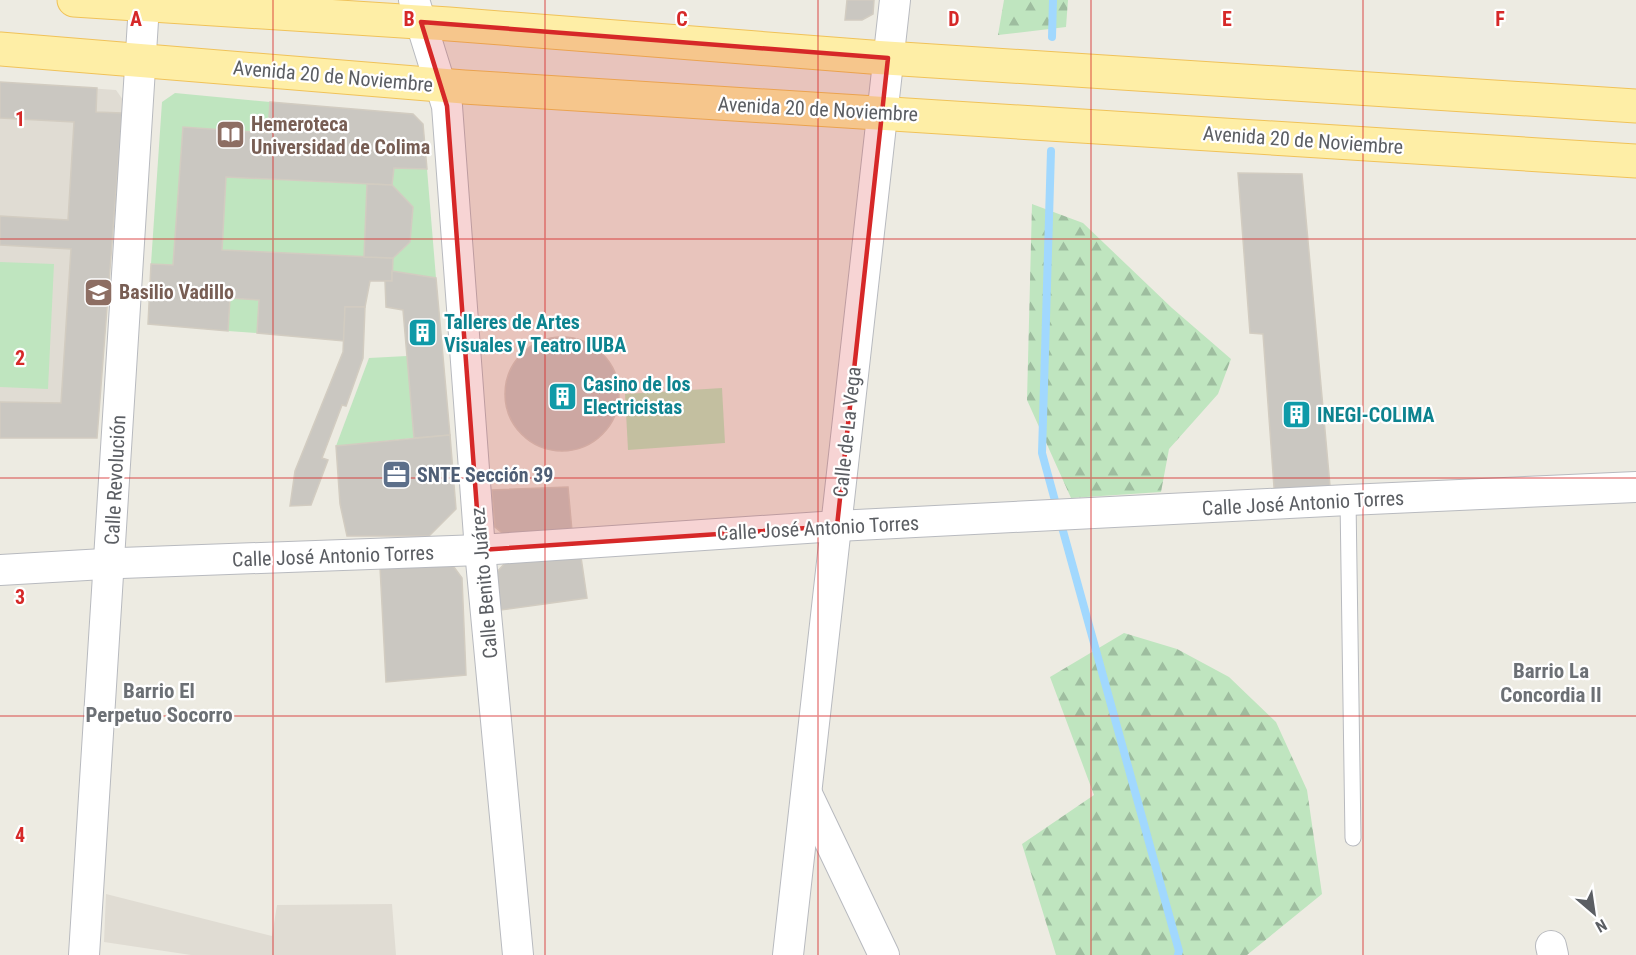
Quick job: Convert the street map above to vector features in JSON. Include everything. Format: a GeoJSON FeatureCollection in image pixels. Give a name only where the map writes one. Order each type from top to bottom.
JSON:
{"type":"FeatureCollection","features":[{"type":"Feature","properties":{"kind":"main road"},"geometry":{"type":"LineString","coordinates":[[74,0],[144,5],[418,11],[888,58],[1636,106]]}},
{"type":"Feature","properties":{"kind":"main road","name":"Avenida 20 de Noviembre"},"geometry":{"type":"LineString","coordinates":[[0,49],[441,84],[1636,161]]}},
{"type":"Feature","properties":{"kind":"street","name":"Calle de La Vega"},"geometry":{"type":"LineString","coordinates":[[788,955],[895,0]]}},
{"type":"Feature","properties":{"kind":"street","name":"Calle Revolución"},"geometry":{"type":"LineString","coordinates":[[84,955],[144,5]]}},
{"type":"Feature","properties":{"kind":"street","name":"Calle Benito Juárez"},"geometry":{"type":"LineString","coordinates":[[418,11],[447,106],[480,550],[518,955]]}},
{"type":"Feature","properties":{"kind":"street","name":"Calle José Antonio Torres"},"geometry":{"type":"LineString","coordinates":[[0,570],[480,550],[837,526],[1636,488]]}},
{"type":"Feature","properties":{"kind":"street"},"geometry":{"type":"LineString","coordinates":[[807,794],[884,955]]}},
{"type":"Feature","properties":{"kind":"lane"},"geometry":{"type":"LineString","coordinates":[[1348,500],[1353,838]]}},
{"type":"Feature","properties":{"kind":"highlighted area"},"geometry":{"type":"Polygon","coordinates":[[[421,22],[888,58],[837,526],[480,550],[447,106],[421,22]]]}},
{"type":"Feature","properties":{"kind":"shaded area"},"geometry":{"type":"Polygon","coordinates":[[[0,82],[116,90],[123,100],[97,438],[0,438],[0,82]]]}},
{"type":"Feature","properties":{"kind":"shaded area"},"geometry":{"type":"Polygon","coordinates":[[[106,894],[272,936],[277,905],[392,904],[396,955],[191,955],[104,942],[106,894]]]}},
{"type":"Feature","properties":{"kind":"green space"},"geometry":{"type":"Polygon","coordinates":[[[1004,0],[1068,0],[1066,27],[998,35],[1004,0]]]}},
{"type":"Feature","properties":{"kind":"green space"},"geometry":{"type":"Polygon","coordinates":[[[175,93],[270,102],[268,133],[183,127],[173,265],[151,264],[162,102],[175,93]]]}},
{"type":"Feature","properties":{"kind":"green space"},"geometry":{"type":"Polygon","coordinates":[[[394,168],[427,169],[436,278],[392,271],[393,258],[410,242],[413,207],[392,185],[394,168]]]}},
{"type":"Feature","properties":{"kind":"green space"},"geometry":{"type":"Polygon","coordinates":[[[226,177],[367,184],[364,257],[222,250],[226,177]]]}},
{"type":"Feature","properties":{"kind":"green space"},"geometry":{"type":"Polygon","coordinates":[[[1032,204],[1083,223],[1172,308],[1231,359],[1218,394],[1169,449],[1161,492],[1071,498],[1027,400],[1032,204]]]}},
{"type":"Feature","properties":{"kind":"green space"},"geometry":{"type":"Polygon","coordinates":[[[0,262],[54,264],[48,389],[0,387],[0,262]]]}},
{"type":"Feature","properties":{"kind":"green space"},"geometry":{"type":"Polygon","coordinates":[[[230,298],[259,300],[257,333],[228,331],[230,298]]]}},
{"type":"Feature","properties":{"kind":"green space"},"geometry":{"type":"Polygon","coordinates":[[[407,356],[414,438],[336,446],[369,358],[407,356]]]}},
{"type":"Feature","properties":{"kind":"green space"},"geometry":{"type":"Polygon","coordinates":[[[722,388],[725,443],[628,450],[625,394],[722,388]]]}},
{"type":"Feature","properties":{"kind":"green space"},"geometry":{"type":"Polygon","coordinates":[[[1124,633],[1177,649],[1229,677],[1276,722],[1307,790],[1322,894],[1247,955],[1056,955],[1022,844],[1094,795],[1050,677],[1124,633]]]}},
{"type":"Feature","properties":{"kind":"building"},"geometry":{"type":"Polygon","coordinates":[[[847,0],[874,0],[873,14],[862,20],[845,20],[847,0]]]}},
{"type":"Feature","properties":{"kind":"building"},"geometry":{"type":"Polygon","coordinates":[[[0,82],[97,88],[96,112],[122,113],[97,438],[0,438],[0,402],[61,403],[71,249],[0,245],[0,216],[68,220],[74,122],[0,118],[0,82]]]}},
{"type":"Feature","properties":{"kind":"building"},"geometry":{"type":"Polygon","coordinates":[[[270,102],[413,114],[423,124],[427,169],[394,168],[392,185],[226,177],[222,250],[393,258],[392,281],[370,281],[365,307],[345,307],[344,341],[257,333],[259,300],[230,298],[228,331],[148,324],[151,264],[173,265],[183,127],[268,133],[270,102]]]}},
{"type":"Feature","properties":{"kind":"building","name":"INEGI-COLIMA"},"geometry":{"type":"Polygon","coordinates":[[[1238,173],[1302,174],[1331,497],[1275,501],[1263,334],[1250,333],[1238,173]]]}},
{"type":"Feature","properties":{"kind":"building"},"geometry":{"type":"Polygon","coordinates":[[[367,184],[392,185],[413,207],[410,242],[393,258],[364,257],[367,184]]]}},
{"type":"Feature","properties":{"kind":"building","name":"Talleres de Artes Visuales y Teatro IUBA"},"geometry":{"type":"Polygon","coordinates":[[[392,271],[436,278],[450,435],[414,438],[403,310],[386,307],[385,281],[392,281],[392,271]]]}},
{"type":"Feature","properties":{"kind":"building"},"geometry":{"type":"Polygon","coordinates":[[[345,307],[365,307],[363,358],[346,406],[342,405],[322,458],[328,460],[311,505],[290,506],[295,471],[343,352],[345,307]]]}},
{"type":"Feature","properties":{"kind":"building","name":"Casino de los Electricistas"},"geometry":{"type":"Polygon","coordinates":[[[562,337],[584,341],[602,354],[615,372],[619,394],[615,416],[602,434],[584,447],[562,451],[540,447],[522,434],[509,416],[505,394],[509,372],[522,354],[540,341],[562,337]]]}},
{"type":"Feature","properties":{"kind":"building","name":"SNTE Sección 39"},"geometry":{"type":"Polygon","coordinates":[[[450,435],[456,509],[429,536],[347,536],[340,504],[336,446],[450,435]]]}},
{"type":"Feature","properties":{"kind":"building","name":"SNTE Sección 39"},"geometry":{"type":"Polygon","coordinates":[[[568,487],[572,531],[506,536],[495,527],[492,490],[568,487]]]}},
{"type":"Feature","properties":{"kind":"building"},"geometry":{"type":"Polygon","coordinates":[[[581,557],[587,598],[501,610],[495,574],[506,562],[581,557]]]}},
{"type":"Feature","properties":{"kind":"building"},"geometry":{"type":"Polygon","coordinates":[[[451,563],[462,578],[466,675],[386,682],[380,567],[451,563]]]}},
{"type":"Feature","properties":{"kind":"waterway"},"geometry":{"type":"LineString","coordinates":[[1052,37],[1053,0]]}},
{"type":"Feature","properties":{"kind":"waterway"},"geometry":{"type":"LineString","coordinates":[[1051,151],[1042,453],[1057,508]]}},
{"type":"Feature","properties":{"kind":"waterway"},"geometry":{"type":"LineString","coordinates":[[1060,520],[1179,951],[1178,955]]}},
{"type":"Feature","properties":{"kind":"place","name":"Hemeroteca Universidad de Colima"},"geometry":{"type":"Point","coordinates":[230,135]}},
{"type":"Feature","properties":{"kind":"place","name":"Basilio Vadillo"},"geometry":{"type":"Point","coordinates":[98,292]}},
{"type":"Feature","properties":{"kind":"place","name":"Talleres de Artes Visuales y Teatro IUBA"},"geometry":{"type":"Point","coordinates":[423,333]}},
{"type":"Feature","properties":{"kind":"place","name":"Casino de los Electricistas"},"geometry":{"type":"Point","coordinates":[562,396]}},
{"type":"Feature","properties":{"kind":"place","name":"INEGI-COLIMA"},"geometry":{"type":"Point","coordinates":[1296,415]}},
{"type":"Feature","properties":{"kind":"place","name":"SNTE Sección 39"},"geometry":{"type":"Point","coordinates":[396,475]}},
{"type":"Feature","properties":{"kind":"district","name":"Barrio La Concordia II"},"geometry":{"type":"Point","coordinates":[1551,683]}},
{"type":"Feature","properties":{"kind":"district","name":"Barrio El Perpetuo Socorro"},"geometry":{"type":"Point","coordinates":[159,703]}}]}
